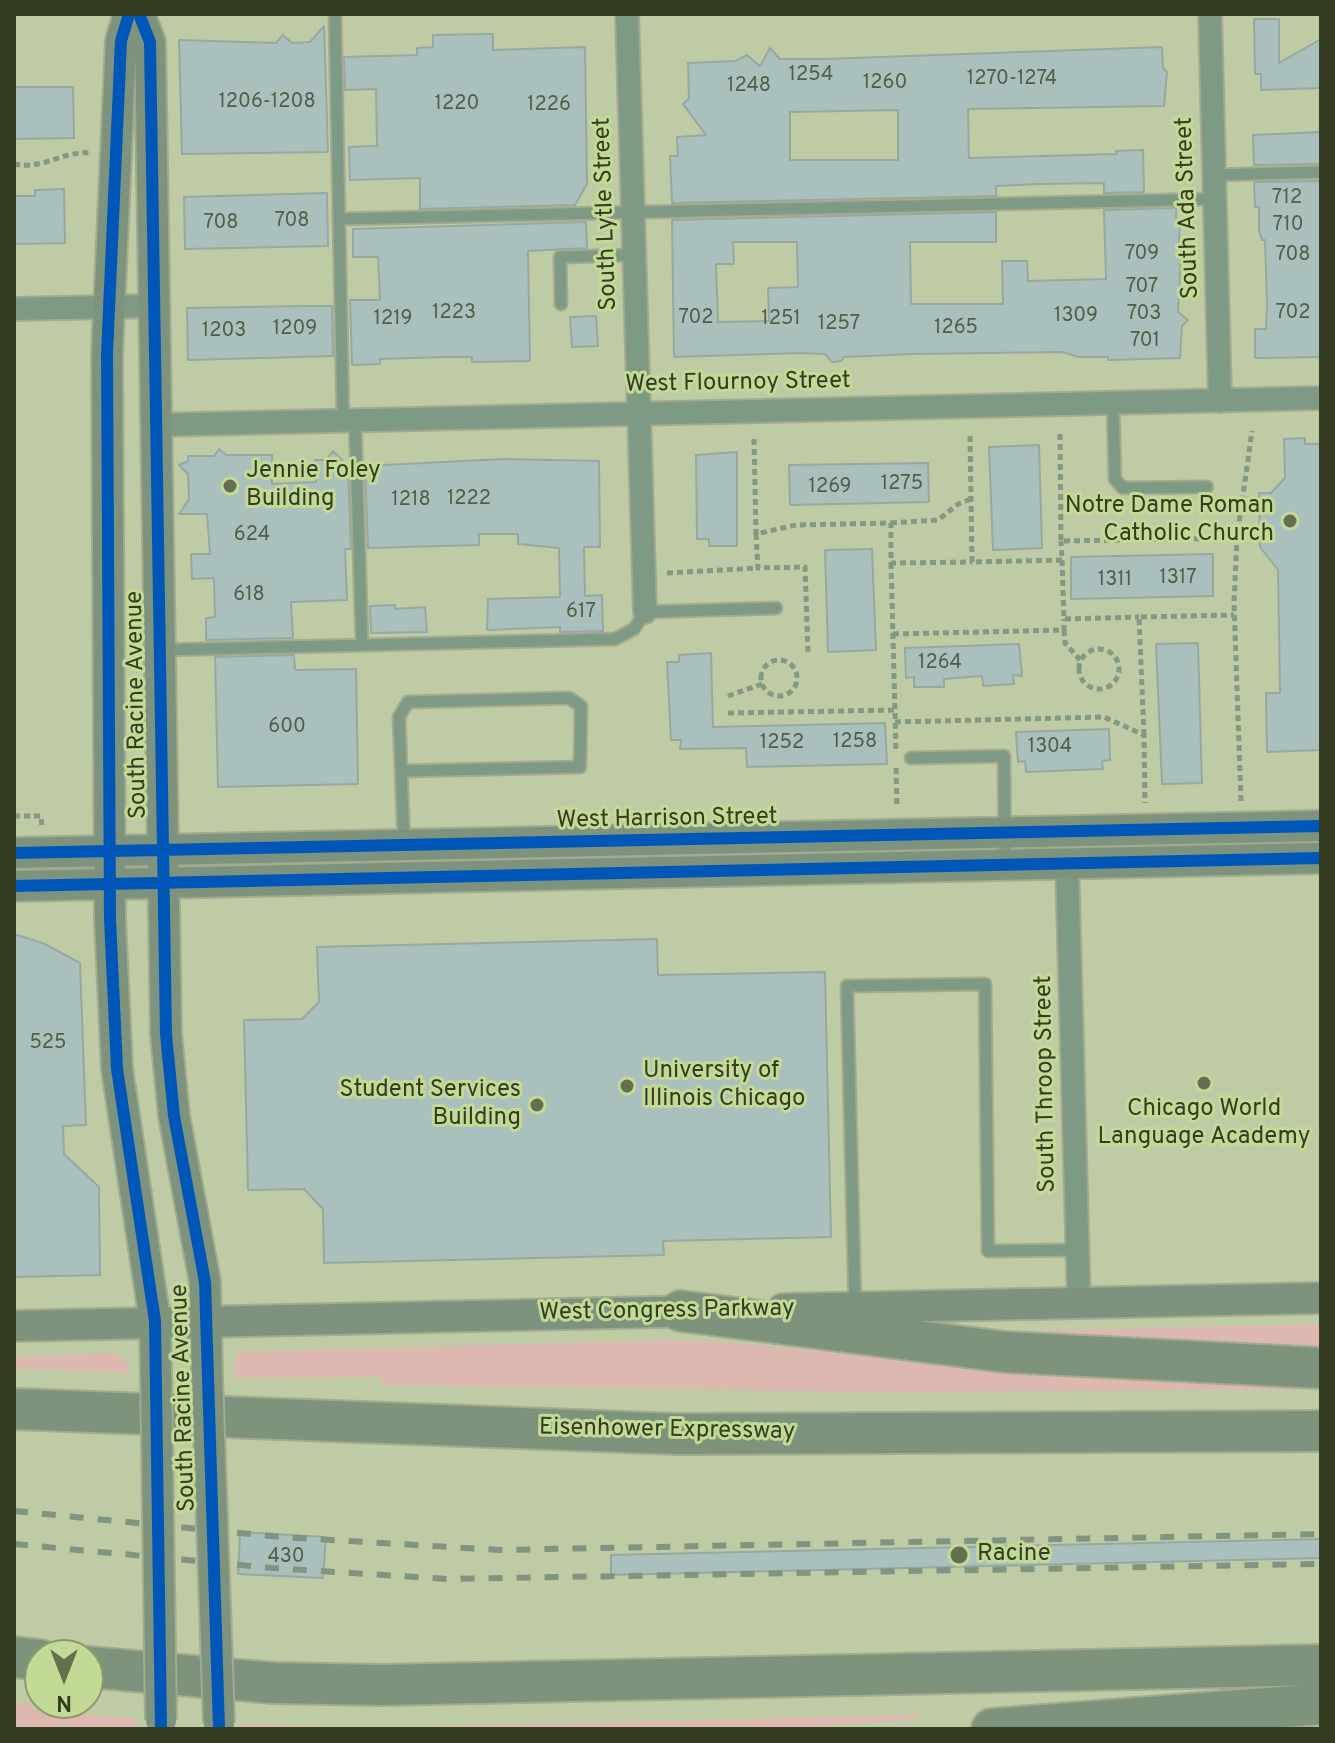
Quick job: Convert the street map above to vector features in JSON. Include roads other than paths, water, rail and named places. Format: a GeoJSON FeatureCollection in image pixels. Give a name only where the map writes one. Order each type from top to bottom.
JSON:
{"type":"FeatureCollection","features":[{"type":"Feature","properties":{"kind":"highway"},"geometry":{"type":"LineString","coordinates":[[681,1311],[1005,1352],[1321,1368]]}},
{"type":"Feature","properties":{"kind":"highway","name":"Eisenhower Expressway"},"geometry":{"type":"LineString","coordinates":[[14,1409],[679,1434],[1321,1431]]}},
{"type":"Feature","properties":{"kind":"highway"},"geometry":{"type":"LineString","coordinates":[[104,1668],[247,1681],[382,1685],[1321,1665]]}},
{"type":"Feature","properties":{"kind":"highway"},"geometry":{"type":"LineString","coordinates":[[992,1729],[1321,1704]]}},
{"type":"Feature","properties":{"kind":"street","name":"South Racine Avenue"},"geometry":{"type":"LineString","coordinates":[[129,14],[121,41],[109,307],[109,852],[117,1069],[155,1321],[161,1725]]}},
{"type":"Feature","properties":{"kind":"street","name":"South Racine Avenue"},"geometry":{"type":"LineString","coordinates":[[139,14],[150,42],[168,1064],[205,1282],[219,1726]]}},
{"type":"Feature","properties":{"kind":"street","name":"South Lytle Street"},"geometry":{"type":"LineString","coordinates":[[627,14],[645,612]]}},
{"type":"Feature","properties":{"kind":"street","name":"South Ada Street"},"geometry":{"type":"LineString","coordinates":[[1210,14],[1220,401]]}},
{"type":"Feature","properties":{"kind":"street"},"geometry":{"type":"LineString","coordinates":[[14,309],[153,306]]}},
{"type":"Feature","properties":{"kind":"street","name":"West Flournoy Street"},"geometry":{"type":"LineString","coordinates":[[155,425],[349,418],[1321,398]]}},
{"type":"Feature","properties":{"kind":"street","name":"West Harrison Street"},"geometry":{"type":"LineString","coordinates":[[14,853],[1321,826]]}},
{"type":"Feature","properties":{"kind":"street"},"geometry":{"type":"LineString","coordinates":[[14,886],[1321,858]]}},
{"type":"Feature","properties":{"kind":"street","name":"South Throop Street"},"geometry":{"type":"LineString","coordinates":[[1067,863],[1079,1304]]}},
{"type":"Feature","properties":{"kind":"street","name":"West Congress Parkway"},"geometry":{"type":"LineString","coordinates":[[14,1326],[1321,1298]]}},
{"type":"Feature","properties":{"kind":"lane"},"geometry":{"type":"LineString","coordinates":[[335,14],[339,219],[362,645]]}},
{"type":"Feature","properties":{"kind":"lane"},"geometry":{"type":"LineString","coordinates":[[1214,175],[1321,172]]}},
{"type":"Feature","properties":{"kind":"lane"},"geometry":{"type":"LineString","coordinates":[[339,219],[1215,199]]}},
{"type":"Feature","properties":{"kind":"lane"},"geometry":{"type":"LineString","coordinates":[[561,304],[560,257],[635,255]]}},
{"type":"Feature","properties":{"kind":"lane"},"geometry":{"type":"LineString","coordinates":[[1113,403],[1115,479],[1123,488],[1207,487]]}},
{"type":"Feature","properties":{"kind":"lane"},"geometry":{"type":"LineString","coordinates":[[160,650],[615,639],[634,629],[645,612],[776,608]]}},
{"type":"Feature","properties":{"kind":"lane"},"geometry":{"type":"LineString","coordinates":[[402,771],[580,767],[581,706],[569,698],[408,702],[399,717],[404,847]]}},
{"type":"Feature","properties":{"kind":"lane"},"geometry":{"type":"LineString","coordinates":[[911,758],[1004,756],[1005,864]]}},
{"type":"Feature","properties":{"kind":"lane"},"geometry":{"type":"LineString","coordinates":[[855,1308],[847,986],[985,984],[988,1251],[1077,1250]]}},
{"type":"Feature","properties":{"kind":"railway"},"geometry":{"type":"LineString","coordinates":[[14,1511],[281,1537],[499,1550],[1321,1534]]}},
{"type":"Feature","properties":{"kind":"railway"},"geometry":{"type":"LineString","coordinates":[[14,1544],[273,1568],[448,1579],[1321,1564]]}},
{"type":"Feature","properties":{"kind":"place","name":"Jennie Foley Building"},"geometry":{"type":"Point","coordinates":[230,486]}},
{"type":"Feature","properties":{"kind":"place","name":"Notre Dame Roman Catholic Church"},"geometry":{"type":"Point","coordinates":[1290,521]}},
{"type":"Feature","properties":{"kind":"place","name":"Chicago World Language Academy"},"geometry":{"type":"Point","coordinates":[1204,1083]}},
{"type":"Feature","properties":{"kind":"place","name":"University of Illinois Chicago"},"geometry":{"type":"Point","coordinates":[627,1086]}},
{"type":"Feature","properties":{"kind":"place","name":"Student Services Building"},"geometry":{"type":"Point","coordinates":[537,1105]}},
{"type":"Feature","properties":{"kind":"place","name":"Racine"},"geometry":{"type":"Point","coordinates":[959,1555]}}]}
